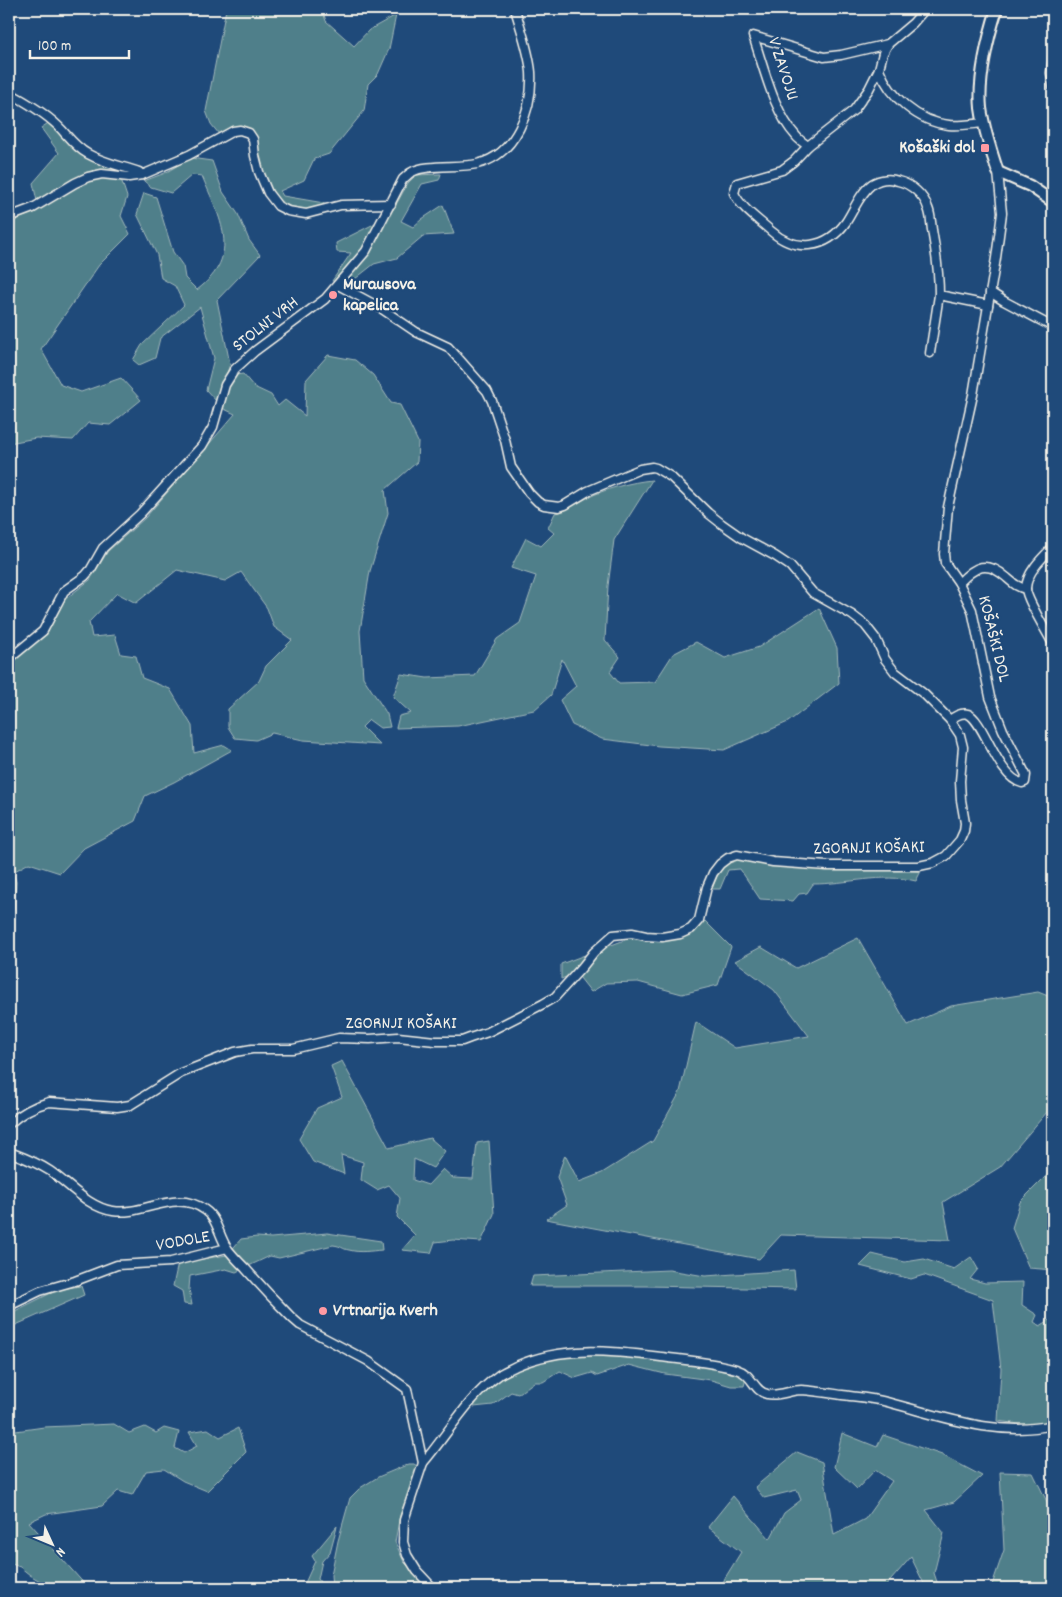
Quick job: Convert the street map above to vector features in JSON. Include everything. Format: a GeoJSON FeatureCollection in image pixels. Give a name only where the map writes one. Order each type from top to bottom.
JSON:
{"type":"FeatureCollection","features":[{"type":"Feature","properties":{"kind":"street","name":"STOLNI VRH"},"geometry":{"type":"LineString","coordinates":[[9,659],[43,631],[64,591],[91,569],[103,548],[140,514],[202,446],[214,427],[226,385],[235,369],[255,351],[324,299],[366,251],[403,179],[412,171],[424,168],[478,164],[498,154],[510,144],[524,120],[529,100],[531,74],[527,49],[515,9]]}},
{"type":"Feature","properties":{"kind":"street","name":"V ZAVOJU"},"geometry":{"type":"LineString","coordinates":[[925,9],[913,23],[888,44],[883,53],[879,69],[854,110],[808,146],[794,161],[782,170],[737,183],[734,193],[737,199],[778,238],[806,246],[819,244],[833,236],[845,223],[872,184],[882,180],[893,179],[911,186],[921,195],[928,207],[935,245],[939,295]]}},
{"type":"Feature","properties":{"kind":"street","name":"KOŠAŠKI DOL"},"geometry":{"type":"LineString","coordinates":[[950,720],[962,713],[970,714],[977,722],[989,746],[1010,775],[1017,782],[1022,784],[1025,782],[1026,775],[1003,730],[990,697],[972,610],[960,583],[945,563],[944,554],[948,506],[973,395],[1002,213],[998,172],[989,146],[981,107],[983,67],[997,9]]}},
{"type":"Feature","properties":{"kind":"street","name":"V ZAVOJU"},"geometry":{"type":"LineString","coordinates":[[808,146],[797,138],[786,124],[775,101],[753,36],[824,57],[842,55],[888,44]]}},
{"type":"Feature","properties":{"kind":"street"},"geometry":{"type":"LineString","coordinates":[[1053,57],[1051,72],[1053,86]]}},
{"type":"Feature","properties":{"kind":"street"},"geometry":{"type":"LineString","coordinates":[[879,69],[891,90],[911,110],[922,117],[949,125],[984,123]]}},
{"type":"Feature","properties":{"kind":"street"},"geometry":{"type":"LineString","coordinates":[[16,96],[52,120],[87,154],[113,165],[139,172],[142,175]]}},
{"type":"Feature","properties":{"kind":"street"},"geometry":{"type":"LineString","coordinates":[[9,217],[33,208],[88,177],[102,174],[129,177],[142,175],[190,155],[232,131],[240,130],[249,133],[253,139],[259,172],[268,193],[278,206],[288,211],[306,214],[341,205],[391,204]]}},
{"type":"Feature","properties":{"kind":"street"},"geometry":{"type":"LineString","coordinates":[[998,172],[1030,186],[1053,202]]}},
{"type":"Feature","properties":{"kind":"street","name":"ZGORNJI KOŠAKI"},"geometry":{"type":"LineString","coordinates":[[9,1124],[40,1104],[49,1102],[117,1107],[130,1105],[180,1073],[235,1052],[252,1049],[281,1050],[339,1038],[370,1039],[398,1037],[435,1041],[462,1041],[488,1032],[555,997],[594,952],[613,935],[632,933],[646,936],[662,936],[680,934],[691,929],[698,920],[707,887],[713,874],[720,864],[728,858],[737,856],[773,862],[827,866],[918,866],[933,864],[946,856],[960,840],[964,831],[965,823],[960,781],[963,746],[960,735],[950,720],[924,694],[895,672],[885,659],[876,639],[865,625],[852,615],[814,593],[783,560],[742,538],[722,524],[662,471],[652,467],[640,469],[588,491],[565,506],[544,506],[524,487],[511,466],[498,416],[490,396],[448,347],[416,332],[379,307],[338,285]]}},
{"type":"Feature","properties":{"kind":"street"},"geometry":{"type":"LineString","coordinates":[[990,292],[1053,328]]}},
{"type":"Feature","properties":{"kind":"street"},"geometry":{"type":"LineString","coordinates":[[930,353],[939,295],[988,305]]}},
{"type":"Feature","properties":{"kind":"street"},"geometry":{"type":"LineString","coordinates":[[1053,547],[1035,567],[1028,579],[1026,589],[1053,644]]}},
{"type":"Feature","properties":{"kind":"street"},"geometry":{"type":"LineString","coordinates":[[960,583],[971,571],[978,567],[986,566],[1000,572],[1019,588],[1026,589]]}},
{"type":"Feature","properties":{"kind":"street","name":"VODOLE"},"geometry":{"type":"LineString","coordinates":[[9,1150],[48,1170],[100,1208],[111,1211],[133,1211],[162,1203],[183,1201],[196,1205],[206,1210],[213,1218],[227,1248],[171,1262],[117,1266],[40,1291],[9,1306]]}},
{"type":"Feature","properties":{"kind":"street"},"geometry":{"type":"LineString","coordinates":[[227,1248],[276,1302],[300,1325],[368,1361],[407,1389],[423,1463]]}},
{"type":"Feature","properties":{"kind":"street"},"geometry":{"type":"LineString","coordinates":[[433,1588],[417,1572],[407,1555],[403,1542],[404,1520],[423,1463],[475,1397],[488,1384],[501,1373],[540,1357],[568,1352],[608,1352],[680,1359],[736,1370],[747,1374],[759,1390],[766,1394],[776,1395],[798,1390],[880,1400],[960,1423],[1021,1430],[1053,1425]]}},
{"type":"Feature","properties":{"kind":"green space"},"geometry":{"type":"Polygon","coordinates":[[[226,9],[322,9],[326,21],[354,46],[369,30],[396,15],[389,49],[378,74],[368,84],[364,111],[329,154],[314,159],[304,180],[280,191],[283,196],[324,203],[323,207],[307,211],[280,204],[270,191],[261,171],[255,138],[231,129],[219,134],[211,124],[206,111],[226,9]]]}},
{"type":"Feature","properties":{"kind":"green space"},"geometry":{"type":"Polygon","coordinates":[[[54,119],[85,151],[116,164],[127,197],[121,216],[130,234],[99,265],[41,349],[61,385],[81,392],[121,378],[141,400],[110,425],[88,423],[73,440],[36,438],[9,443],[9,223],[39,210],[33,183],[59,153],[41,128],[54,119]]]}},
{"type":"Feature","properties":{"kind":"green space"},"geometry":{"type":"Polygon","coordinates":[[[190,158],[212,161],[223,192],[238,214],[249,240],[260,255],[217,300],[230,364],[217,402],[206,390],[214,358],[200,307],[160,338],[155,358],[139,365],[133,360],[142,345],[184,305],[175,286],[161,278],[157,255],[137,214],[144,193],[156,197],[173,252],[183,266],[185,278],[197,290],[211,277],[220,263],[224,250],[224,236],[220,222],[202,176],[192,175],[171,193],[151,187],[144,181],[165,173],[190,158]]]}},
{"type":"Feature","properties":{"kind":"green space"},"geometry":{"type":"Polygon","coordinates":[[[441,174],[439,180],[422,184],[401,221],[413,227],[443,205],[454,234],[423,236],[397,258],[374,264],[350,283],[332,281],[351,253],[337,252],[336,243],[372,225],[393,210],[408,183],[416,175],[441,174]]]}},
{"type":"Feature","properties":{"kind":"green space"},"geometry":{"type":"Polygon","coordinates":[[[328,355],[355,360],[373,375],[391,403],[400,405],[418,442],[417,462],[385,490],[388,513],[370,571],[360,631],[363,677],[387,714],[390,727],[380,728],[369,720],[362,727],[380,745],[303,740],[272,733],[256,740],[235,738],[228,727],[228,709],[259,681],[266,666],[292,640],[274,627],[267,608],[241,572],[225,581],[177,570],[136,603],[117,593],[89,622],[92,637],[115,635],[121,654],[136,656],[142,678],[170,689],[192,726],[194,753],[224,745],[232,750],[145,796],[135,821],[84,848],[60,873],[29,863],[13,872],[16,882],[14,910],[9,915],[9,663],[44,636],[64,600],[90,580],[108,551],[145,518],[235,414],[222,408],[228,387],[235,375],[243,374],[254,387],[271,395],[278,406],[285,400],[305,416],[306,380],[328,355]]]}},
{"type":"Feature","properties":{"kind":"green space"},"geometry":{"type":"Polygon","coordinates":[[[652,480],[614,540],[608,586],[605,640],[620,657],[610,672],[619,683],[655,682],[673,654],[696,642],[725,658],[759,647],[819,608],[837,648],[839,683],[788,722],[724,750],[659,746],[602,739],[572,725],[560,700],[576,686],[562,659],[551,695],[534,710],[458,726],[396,728],[399,716],[411,713],[393,697],[401,674],[427,678],[475,676],[497,639],[520,623],[536,576],[511,568],[526,538],[541,546],[554,533],[548,528],[555,513],[610,489],[652,480]]]}},
{"type":"Feature","properties":{"kind":"green space"},"geometry":{"type":"Polygon","coordinates":[[[739,858],[772,864],[921,871],[916,881],[877,878],[813,884],[807,893],[799,894],[793,901],[760,899],[740,869],[728,870],[720,889],[712,889],[721,869],[739,858]]]}},
{"type":"Feature","properties":{"kind":"green space"},"geometry":{"type":"Polygon","coordinates":[[[705,921],[731,947],[718,985],[682,994],[638,982],[606,983],[591,992],[576,973],[561,979],[561,964],[630,938],[663,940],[681,938],[692,934],[705,921]]]}},
{"type":"Feature","properties":{"kind":"green space"},"geometry":{"type":"Polygon","coordinates":[[[858,938],[908,1025],[951,1006],[1038,992],[1053,998],[1053,1105],[1000,1167],[943,1202],[950,1240],[781,1235],[759,1259],[546,1219],[567,1205],[557,1177],[565,1155],[579,1182],[602,1173],[653,1141],[680,1092],[696,1022],[735,1048],[809,1036],[774,990],[735,961],[761,947],[796,968],[858,938]]]}},
{"type":"Feature","properties":{"kind":"green space"},"geometry":{"type":"Polygon","coordinates":[[[342,1061],[389,1148],[430,1138],[445,1151],[433,1168],[414,1159],[413,1180],[428,1185],[443,1169],[453,1178],[473,1179],[477,1143],[489,1141],[494,1214],[481,1242],[453,1240],[435,1242],[431,1253],[402,1250],[415,1235],[397,1217],[400,1198],[389,1185],[377,1190],[361,1180],[363,1162],[341,1155],[344,1174],[313,1162],[299,1139],[317,1108],[342,1097],[331,1066],[342,1061]]]}},
{"type":"Feature","properties":{"kind":"green space"},"geometry":{"type":"Polygon","coordinates":[[[1053,1169],[1053,1270],[1029,1268],[1012,1228],[1020,1202],[1053,1169]]]}},
{"type":"Feature","properties":{"kind":"green space"},"geometry":{"type":"Polygon","coordinates":[[[327,1233],[381,1241],[382,1250],[365,1252],[347,1250],[333,1245],[279,1258],[270,1256],[236,1272],[226,1269],[190,1276],[189,1289],[192,1305],[184,1304],[182,1291],[173,1286],[178,1263],[227,1255],[241,1239],[327,1233]]]}},
{"type":"Feature","properties":{"kind":"green space"},"geometry":{"type":"Polygon","coordinates":[[[872,1254],[905,1262],[924,1259],[954,1269],[971,1257],[978,1269],[970,1279],[985,1283],[1023,1282],[1022,1305],[1037,1315],[1034,1322],[1040,1326],[1053,1318],[1053,1423],[1026,1425],[998,1421],[1001,1369],[993,1300],[924,1275],[911,1279],[860,1266],[872,1254]]]}},
{"type":"Feature","properties":{"kind":"green space"},"geometry":{"type":"Polygon","coordinates":[[[669,1270],[705,1276],[794,1270],[796,1289],[530,1286],[533,1276],[669,1270]]]}},
{"type":"Feature","properties":{"kind":"green space"},"geometry":{"type":"Polygon","coordinates":[[[81,1286],[84,1295],[9,1328],[9,1314],[59,1289],[81,1286]]]}},
{"type":"Feature","properties":{"kind":"green space"},"geometry":{"type":"Polygon","coordinates":[[[573,1354],[682,1362],[725,1371],[746,1378],[744,1386],[731,1386],[711,1380],[665,1374],[629,1365],[597,1376],[592,1373],[575,1378],[560,1371],[543,1382],[534,1382],[518,1394],[511,1392],[493,1405],[474,1407],[483,1390],[514,1371],[543,1360],[573,1354]]]}},
{"type":"Feature","properties":{"kind":"green space"},"geometry":{"type":"Polygon","coordinates":[[[114,1424],[129,1433],[145,1427],[156,1433],[164,1428],[179,1432],[175,1448],[184,1453],[197,1446],[189,1432],[208,1429],[220,1437],[238,1428],[246,1452],[207,1491],[183,1481],[164,1469],[146,1471],[132,1495],[118,1491],[102,1506],[46,1514],[29,1522],[88,1588],[51,1588],[20,1567],[9,1563],[9,1432],[44,1427],[114,1424]]]}},
{"type":"Feature","properties":{"kind":"green space"},"geometry":{"type":"Polygon","coordinates":[[[842,1433],[877,1447],[883,1435],[942,1455],[982,1476],[954,1502],[926,1510],[944,1533],[934,1573],[939,1588],[926,1588],[911,1557],[884,1588],[721,1588],[741,1552],[708,1527],[733,1496],[770,1539],[784,1513],[801,1500],[797,1490],[764,1498],[755,1487],[797,1452],[822,1462],[834,1535],[865,1519],[892,1481],[875,1470],[857,1489],[834,1467],[842,1433]]]}},
{"type":"Feature","properties":{"kind":"green space"},"geometry":{"type":"Polygon","coordinates":[[[409,1464],[414,1464],[418,1468],[400,1515],[395,1542],[404,1562],[430,1588],[410,1588],[401,1584],[397,1588],[332,1588],[331,1575],[350,1498],[360,1488],[378,1477],[409,1464]]]}},
{"type":"Feature","properties":{"kind":"green space"},"geometry":{"type":"Polygon","coordinates":[[[1000,1472],[1033,1473],[1053,1514],[1053,1588],[991,1588],[1004,1550],[1000,1472]]]}},
{"type":"Feature","properties":{"kind":"green space"},"geometry":{"type":"Polygon","coordinates":[[[337,1526],[330,1552],[322,1561],[318,1579],[324,1588],[311,1588],[305,1583],[315,1561],[312,1556],[337,1526]]]}},
{"type":"Feature","properties":{"kind":"place","name":"Košaški dol"},"geometry":{"type":"Point","coordinates":[985,148]}},
{"type":"Feature","properties":{"kind":"place","name":"Murausova kapelica"},"geometry":{"type":"Point","coordinates":[333,295]}},
{"type":"Feature","properties":{"kind":"place","name":"Vrtnarija Kverh"},"geometry":{"type":"Point","coordinates":[323,1311]}}]}
